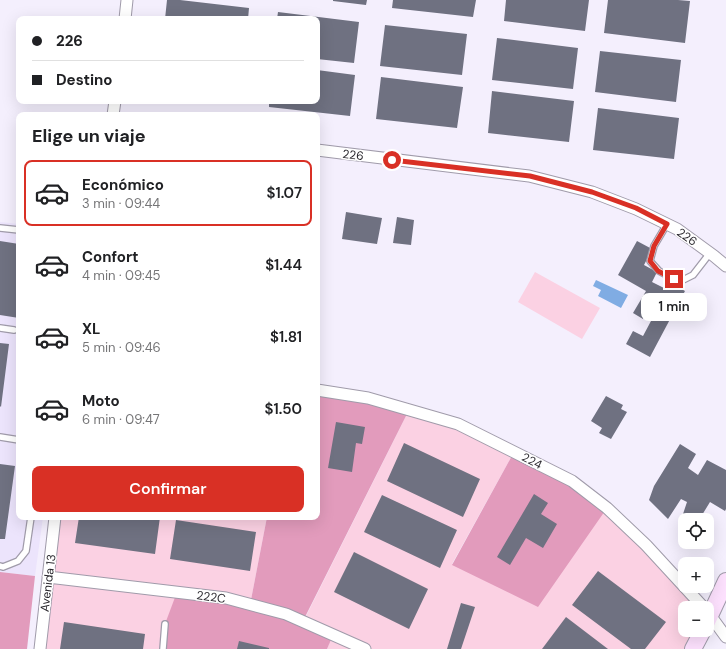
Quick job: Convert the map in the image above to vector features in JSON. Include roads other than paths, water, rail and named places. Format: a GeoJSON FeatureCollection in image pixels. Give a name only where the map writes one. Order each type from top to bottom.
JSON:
{"type":"FeatureCollection","features":[{"type":"Feature","properties":{"kind":"street"},"geometry":{"type":"LineString","coordinates":[[125,16],[127,0]]}},
{"type":"Feature","properties":{"kind":"street","name":"226"},"geometry":{"type":"LineString","coordinates":[[320,150],[530,176],[592,192],[636,208],[677,229],[726,266]]}},
{"type":"Feature","properties":{"kind":"street","name":"224"},"geometry":{"type":"LineString","coordinates":[[320,390],[368,398],[458,424],[572,482],[608,508],[646,545],[696,601]]}},
{"type":"Feature","properties":{"kind":"street","name":"Avenida 13"},"geometry":{"type":"LineString","coordinates":[[40,649],[55,520]]}},
{"type":"Feature","properties":{"kind":"street","name":"222C"},"geometry":{"type":"LineString","coordinates":[[48,577],[226,598],[286,614],[365,649]]}},
{"type":"Feature","properties":{"kind":"street"},"geometry":{"type":"LineString","coordinates":[[714,602],[726,581]]}},
{"type":"Feature","properties":{"kind":"street","name":"224"},"geometry":{"type":"LineString","coordinates":[[714,622],[726,637]]}},
{"type":"Feature","properties":{"kind":"street"},"geometry":{"type":"LineString","coordinates":[[694,649],[700,637]]}},
{"type":"Feature","properties":{"kind":"lane"},"geometry":{"type":"LineString","coordinates":[[667,224],[654,246],[650,261],[658,271],[674,279],[683,280],[692,275],[710,253]]}},
{"type":"Feature","properties":{"kind":"lane"},"geometry":{"type":"LineString","coordinates":[[0,228],[16,230]]}},
{"type":"Feature","properties":{"kind":"lane"},"geometry":{"type":"LineString","coordinates":[[0,328],[14,330]]}},
{"type":"Feature","properties":{"kind":"lane"},"geometry":{"type":"LineString","coordinates":[[0,437],[16,440]]}},
{"type":"Feature","properties":{"kind":"lane"},"geometry":{"type":"LineString","coordinates":[[0,566],[4,567],[18,561],[26,551],[31,520]]}},
{"type":"Feature","properties":{"kind":"lane"},"geometry":{"type":"LineString","coordinates":[[163,649],[165,624]]}},
{"type":"Feature","properties":{"kind":"water"},"geometry":{"type":"Polygon","coordinates":[[[596,280],[628,295],[621,308],[598,296],[601,290],[593,286],[596,280]]]}}]}
